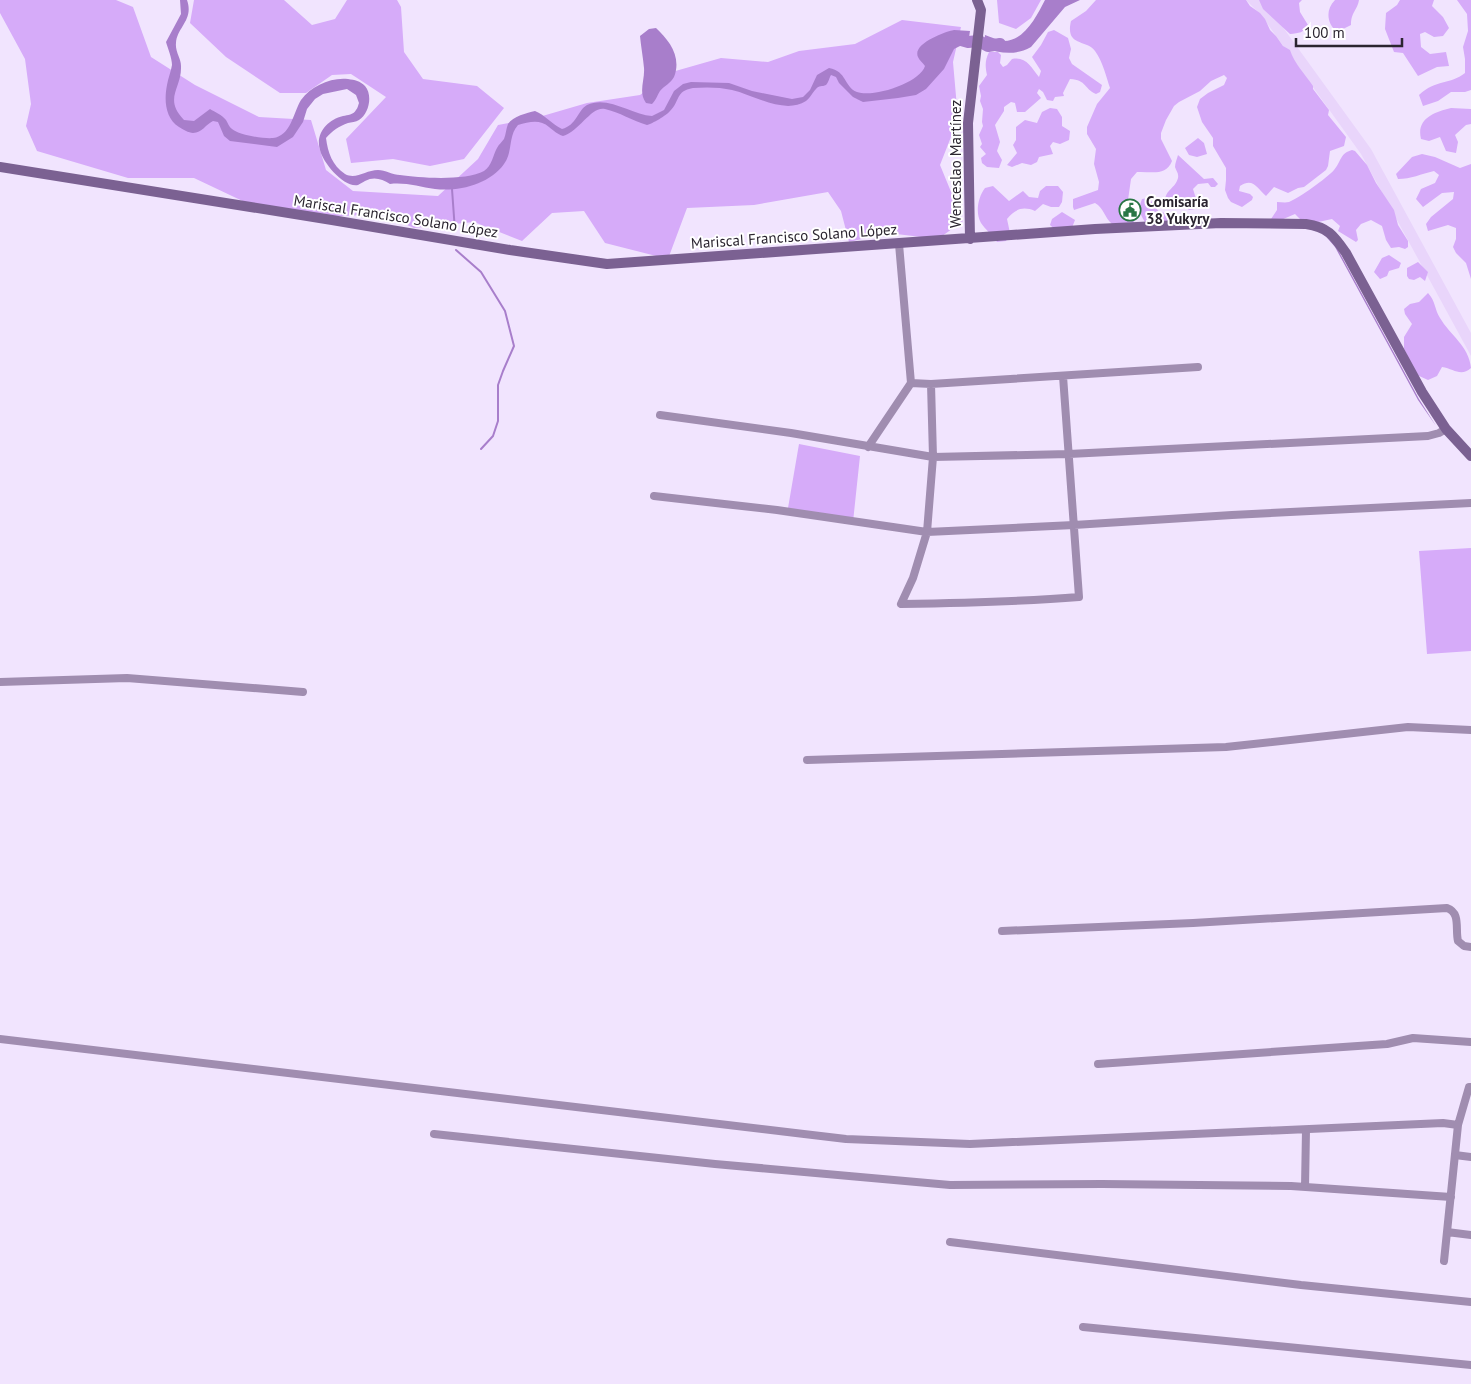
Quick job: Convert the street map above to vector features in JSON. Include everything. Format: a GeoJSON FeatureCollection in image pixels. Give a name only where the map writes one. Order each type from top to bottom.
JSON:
{"type":"FeatureCollection","features":[{"type":"Feature","properties":{"kind":"main road","name":"Wenceslao Martínez"},"geometry":{"type":"LineString","coordinates":[[970,239],[968,123],[980,23],[981,10],[978,0]]}},
{"type":"Feature","properties":{"kind":"main road","name":"Mariscal Francisco Solano López"},"geometry":{"type":"LineString","coordinates":[[0,167],[592,263],[621,264],[1095,229],[1222,222],[1318,226],[1331,234],[1346,253],[1422,392],[1446,429],[1471,456]]}},
{"type":"Feature","properties":{"kind":"street"},"geometry":{"type":"LineString","coordinates":[[868,447],[911,383],[899,244]]}},
{"type":"Feature","properties":{"kind":"street"},"geometry":{"type":"LineString","coordinates":[[911,383],[931,384],[1198,366]]}},
{"type":"Feature","properties":{"kind":"street"},"geometry":{"type":"LineString","coordinates":[[931,384],[933,457],[927,532],[912,578],[900,604],[989,603],[1079,597],[1063,376]]}},
{"type":"Feature","properties":{"kind":"street"},"geometry":{"type":"LineString","coordinates":[[660,416],[791,433],[933,457],[1069,454],[1432,436],[1446,429]]}},
{"type":"Feature","properties":{"kind":"street"},"geometry":{"type":"LineString","coordinates":[[654,496],[777,510],[927,532],[1074,526],[1232,515],[1471,503]]}},
{"type":"Feature","properties":{"kind":"street"},"geometry":{"type":"LineString","coordinates":[[0,682],[127,678],[302,692]]}},
{"type":"Feature","properties":{"kind":"street"},"geometry":{"type":"LineString","coordinates":[[807,760],[1226,748],[1408,727],[1471,730]]}},
{"type":"Feature","properties":{"kind":"street"},"geometry":{"type":"LineString","coordinates":[[1002,931],[1193,923],[1446,908],[1452,910],[1456,916],[1458,941],[1464,946],[1471,947]]}},
{"type":"Feature","properties":{"kind":"street"},"geometry":{"type":"LineString","coordinates":[[1098,1064],[1393,1043],[1413,1038],[1471,1042]]}},
{"type":"Feature","properties":{"kind":"street"},"geometry":{"type":"LineString","coordinates":[[0,1039],[846,1138],[970,1144],[1443,1123],[1458,1125]]}},
{"type":"Feature","properties":{"kind":"street"},"geometry":{"type":"LineString","coordinates":[[1444,1261],[1458,1125],[1469,1087],[1471,1087]]}},
{"type":"Feature","properties":{"kind":"street"},"geometry":{"type":"LineString","coordinates":[[1305,1187],[1306,1130]]}},
{"type":"Feature","properties":{"kind":"street"},"geometry":{"type":"LineString","coordinates":[[434,1134],[715,1164],[950,1185],[1102,1184],[1305,1187],[1451,1197]]}},
{"type":"Feature","properties":{"kind":"street"},"geometry":{"type":"LineString","coordinates":[[1455,1155],[1471,1157]]}},
{"type":"Feature","properties":{"kind":"street"},"geometry":{"type":"LineString","coordinates":[[1447,1232],[1471,1235]]}},
{"type":"Feature","properties":{"kind":"street"},"geometry":{"type":"LineString","coordinates":[[950,1242],[1292,1283],[1471,1302]]}},
{"type":"Feature","properties":{"kind":"street"},"geometry":{"type":"LineString","coordinates":[[1083,1327],[1471,1365]]}},
{"type":"Feature","properties":{"kind":"shaded area"},"geometry":{"type":"Polygon","coordinates":[[[0,0],[116,0],[133,7],[151,57],[195,85],[259,117],[311,120],[326,170],[353,191],[438,196],[478,159],[498,125],[539,117],[587,103],[640,95],[672,72],[721,58],[768,62],[799,51],[855,44],[902,20],[961,27],[953,62],[958,119],[940,165],[963,221],[938,239],[888,233],[849,242],[841,211],[828,192],[754,205],[687,208],[668,259],[605,243],[584,211],[552,213],[522,241],[474,222],[414,228],[382,214],[304,218],[251,205],[194,178],[128,178],[37,151],[26,126],[31,104],[25,59],[0,13],[0,0]]]}},
{"type":"Feature","properties":{"kind":"shaded area"},"geometry":{"type":"Polygon","coordinates":[[[180,0],[187,0],[189,7],[187,18],[179,32],[176,43],[181,74],[174,99],[175,106],[184,120],[194,121],[210,109],[223,117],[235,131],[252,136],[273,138],[288,129],[298,105],[310,91],[335,79],[357,81],[365,86],[369,94],[369,104],[365,113],[358,121],[339,127],[326,138],[329,154],[334,163],[349,176],[374,170],[397,175],[431,178],[476,174],[484,171],[489,166],[497,148],[504,139],[508,124],[520,115],[535,111],[562,129],[571,124],[587,105],[595,103],[612,104],[652,116],[664,110],[674,91],[683,84],[691,82],[729,83],[752,91],[792,99],[803,97],[810,90],[817,75],[829,68],[839,72],[850,87],[857,92],[874,93],[884,91],[906,83],[921,72],[925,66],[917,52],[924,43],[949,31],[970,31],[968,44],[954,49],[944,69],[926,89],[916,95],[863,102],[853,97],[839,83],[836,77],[831,75],[828,83],[817,88],[806,101],[788,106],[769,103],[741,92],[727,89],[712,87],[687,89],[680,94],[673,108],[666,115],[647,125],[616,112],[600,109],[563,136],[546,124],[538,122],[518,125],[513,134],[507,159],[498,171],[491,177],[473,185],[444,190],[407,184],[390,184],[375,178],[368,179],[358,185],[352,185],[335,174],[322,155],[319,138],[327,124],[337,118],[355,112],[359,103],[356,95],[347,89],[323,94],[315,99],[307,109],[303,122],[293,137],[277,147],[230,141],[224,136],[218,122],[213,121],[196,133],[179,127],[168,114],[166,103],[167,82],[172,65],[166,42],[181,14],[180,0]]]}},
{"type":"Feature","properties":{"kind":"shaded area"},"geometry":{"type":"Polygon","coordinates":[[[194,0],[284,0],[312,25],[335,19],[347,0],[397,0],[401,7],[404,52],[423,79],[477,86],[504,108],[464,159],[430,166],[393,159],[351,163],[346,139],[386,97],[351,74],[332,75],[306,93],[280,93],[226,57],[190,23],[194,0]]]}},
{"type":"Feature","properties":{"kind":"shaded area"},"geometry":{"type":"Polygon","coordinates":[[[997,0],[1041,0],[1031,18],[1016,29],[999,23],[997,0]]]}},
{"type":"Feature","properties":{"kind":"shaded area"},"geometry":{"type":"Polygon","coordinates":[[[1045,0],[1080,0],[1065,7],[1031,47],[1025,50],[1008,53],[984,48],[985,35],[1004,41],[1018,37],[1029,26],[1045,0]]]}},
{"type":"Feature","properties":{"kind":"shaded area"},"geometry":{"type":"Polygon","coordinates":[[[1096,0],[1246,0],[1265,19],[1270,30],[1283,46],[1290,50],[1297,64],[1313,86],[1313,89],[1329,110],[1328,115],[1346,137],[1344,146],[1330,151],[1326,170],[1304,187],[1288,193],[1274,187],[1266,196],[1252,183],[1248,183],[1240,186],[1239,191],[1250,194],[1253,197],[1252,200],[1242,207],[1231,202],[1225,190],[1226,168],[1213,146],[1213,138],[1202,122],[1197,107],[1200,99],[1224,85],[1227,78],[1224,75],[1211,81],[1200,91],[1174,106],[1161,133],[1161,139],[1172,161],[1162,171],[1137,172],[1131,179],[1128,200],[1123,202],[1121,210],[1133,218],[1134,224],[1112,224],[1095,203],[1074,210],[1073,199],[1098,190],[1099,182],[1094,164],[1096,149],[1087,134],[1087,127],[1097,104],[1110,88],[1098,55],[1091,47],[1074,39],[1070,29],[1071,21],[1086,11],[1096,0]]]}},
{"type":"Feature","properties":{"kind":"shaded area"},"geometry":{"type":"Polygon","coordinates":[[[1246,0],[1261,0],[1269,8],[1371,149],[1471,333],[1471,356],[1361,154],[1261,15],[1246,0]]]}},
{"type":"Feature","properties":{"kind":"shaded area"},"geometry":{"type":"Polygon","coordinates":[[[1259,0],[1302,0],[1299,3],[1300,12],[1308,25],[1301,32],[1290,34],[1263,9],[1259,0]]]}},
{"type":"Feature","properties":{"kind":"shaded area"},"geometry":{"type":"Polygon","coordinates":[[[1335,0],[1359,0],[1351,25],[1337,32],[1331,25],[1328,17],[1330,8],[1335,0]]]}},
{"type":"Feature","properties":{"kind":"shaded area"},"geometry":{"type":"Polygon","coordinates":[[[1400,0],[1434,0],[1432,6],[1443,17],[1449,28],[1443,36],[1434,37],[1425,32],[1420,34],[1421,47],[1430,54],[1446,52],[1449,66],[1437,67],[1418,76],[1403,53],[1394,52],[1385,29],[1386,13],[1397,5],[1400,0]]]}},
{"type":"Feature","properties":{"kind":"shaded area"},"geometry":{"type":"Polygon","coordinates":[[[1457,0],[1471,0],[1471,90],[1451,92],[1438,101],[1423,106],[1419,95],[1425,90],[1465,73],[1463,47],[1468,31],[1467,14],[1457,0]]]}},
{"type":"Feature","properties":{"kind":"shaded area"},"geometry":{"type":"Polygon","coordinates":[[[656,28],[673,50],[676,70],[673,79],[660,91],[652,104],[646,103],[642,95],[644,68],[640,36],[649,29],[656,28]]]}},
{"type":"Feature","properties":{"kind":"shaded area"},"geometry":{"type":"Polygon","coordinates":[[[1054,30],[1068,38],[1071,49],[1069,58],[1072,64],[1102,85],[1100,92],[1096,94],[1080,81],[1070,79],[1063,93],[1064,96],[1055,97],[1053,101],[1047,100],[1039,89],[1037,93],[1041,98],[1025,112],[1017,112],[1015,103],[1011,102],[1004,107],[1004,111],[995,125],[1000,142],[997,151],[1002,160],[999,168],[987,167],[982,163],[981,158],[986,154],[980,147],[982,144],[979,135],[983,126],[983,109],[980,101],[979,86],[987,75],[986,63],[989,52],[998,52],[1001,55],[1000,63],[1003,67],[1012,59],[1025,61],[1039,77],[1041,71],[1032,57],[1048,32],[1054,30]]]}},
{"type":"Feature","properties":{"kind":"shaded area"},"geometry":{"type":"Polygon","coordinates":[[[1050,108],[1057,109],[1062,117],[1062,126],[1070,131],[1069,140],[1060,144],[1053,142],[1050,146],[1053,154],[1039,157],[1037,162],[1031,165],[1022,163],[1012,167],[1007,165],[1017,153],[1013,145],[1016,140],[1016,127],[1025,120],[1037,123],[1042,112],[1050,108]]]}},
{"type":"Feature","properties":{"kind":"shaded area"},"geometry":{"type":"Polygon","coordinates":[[[1451,108],[1471,109],[1471,124],[1466,125],[1455,135],[1458,142],[1456,153],[1446,151],[1440,137],[1429,141],[1421,139],[1420,132],[1421,126],[1428,117],[1451,108]]]}},
{"type":"Feature","properties":{"kind":"shaded area"},"geometry":{"type":"Polygon","coordinates":[[[1198,138],[1204,143],[1207,154],[1197,157],[1189,155],[1185,148],[1198,138]]]}},
{"type":"Feature","properties":{"kind":"shaded area"},"geometry":{"type":"Polygon","coordinates":[[[1352,150],[1367,165],[1376,183],[1394,210],[1398,225],[1408,241],[1408,247],[1405,249],[1399,247],[1391,248],[1386,240],[1382,226],[1371,220],[1361,224],[1356,230],[1358,240],[1356,242],[1338,231],[1340,226],[1332,219],[1309,224],[1295,214],[1274,223],[1271,219],[1277,210],[1277,202],[1289,202],[1313,188],[1334,170],[1345,153],[1352,150]]]}},
{"type":"Feature","properties":{"kind":"shaded area"},"geometry":{"type":"Polygon","coordinates":[[[1422,154],[1435,157],[1460,168],[1471,164],[1471,279],[1466,263],[1453,247],[1456,239],[1456,228],[1448,225],[1428,231],[1426,224],[1431,217],[1453,199],[1454,192],[1442,193],[1423,207],[1416,199],[1421,189],[1435,183],[1439,175],[1434,171],[1398,179],[1396,174],[1412,157],[1422,154]]]}},
{"type":"Feature","properties":{"kind":"shaded area"},"geometry":{"type":"Polygon","coordinates":[[[1178,155],[1204,179],[1213,178],[1218,184],[1215,187],[1211,187],[1208,183],[1198,184],[1193,189],[1198,205],[1195,209],[1189,210],[1180,202],[1171,209],[1166,206],[1167,193],[1178,178],[1175,167],[1178,155]]]}},
{"type":"Feature","properties":{"kind":"shaded area"},"geometry":{"type":"Polygon","coordinates":[[[993,186],[1009,201],[1023,191],[1029,197],[1038,198],[1040,191],[1046,186],[1058,186],[1063,192],[1062,202],[1059,207],[1043,204],[1035,211],[1023,209],[1016,211],[1007,219],[1010,233],[1006,241],[997,242],[981,223],[978,215],[979,200],[985,188],[993,186]]]}},
{"type":"Feature","properties":{"kind":"shaded area"},"geometry":{"type":"Polygon","coordinates":[[[1149,198],[1159,212],[1175,214],[1176,219],[1168,224],[1145,222],[1140,206],[1142,199],[1149,198]]]}},
{"type":"Feature","properties":{"kind":"shaded area"},"geometry":{"type":"Polygon","coordinates":[[[1062,212],[1075,220],[1071,230],[1061,235],[1050,225],[1052,219],[1062,212]]]}},
{"type":"Feature","properties":{"kind":"shaded area"},"geometry":{"type":"Polygon","coordinates":[[[1323,233],[1336,246],[1419,399],[1436,426],[1418,400],[1335,247],[1323,233]]]}},
{"type":"Feature","properties":{"kind":"shaded area"},"geometry":{"type":"Polygon","coordinates":[[[1389,255],[1401,263],[1399,268],[1389,271],[1387,276],[1380,279],[1374,272],[1382,258],[1389,255]]]}},
{"type":"Feature","properties":{"kind":"shaded area"},"geometry":{"type":"Polygon","coordinates":[[[1418,262],[1428,272],[1425,281],[1420,277],[1414,280],[1409,279],[1407,276],[1407,268],[1418,262]]]}},
{"type":"Feature","properties":{"kind":"shaded area"},"geometry":{"type":"Polygon","coordinates":[[[1428,293],[1440,318],[1467,353],[1471,368],[1467,371],[1461,372],[1442,367],[1437,376],[1428,380],[1417,375],[1404,349],[1404,337],[1412,324],[1404,309],[1410,304],[1419,302],[1428,293]]]}},
{"type":"Feature","properties":{"kind":"shaded area"},"geometry":{"type":"Polygon","coordinates":[[[799,444],[860,456],[853,522],[788,508],[799,444]]]}},
{"type":"Feature","properties":{"kind":"shaded area"},"geometry":{"type":"Polygon","coordinates":[[[1471,548],[1471,651],[1427,654],[1419,551],[1471,548]]]}},
{"type":"Feature","properties":{"kind":"waterway"},"geometry":{"type":"LineString","coordinates":[[952,40],[979,41],[988,46],[1000,44]]}},
{"type":"Feature","properties":{"kind":"waterway"},"geometry":{"type":"LineString","coordinates":[[452,189],[455,231]]}},
{"type":"Feature","properties":{"kind":"waterway"},"geometry":{"type":"LineString","coordinates":[[456,250],[481,272],[505,311],[514,346],[498,385],[498,421],[493,436],[481,449]]}},
{"type":"Feature","properties":{"kind":"place","name":"Comisaría 38 Yukyry"},"geometry":{"type":"Point","coordinates":[1130,210]}}]}
